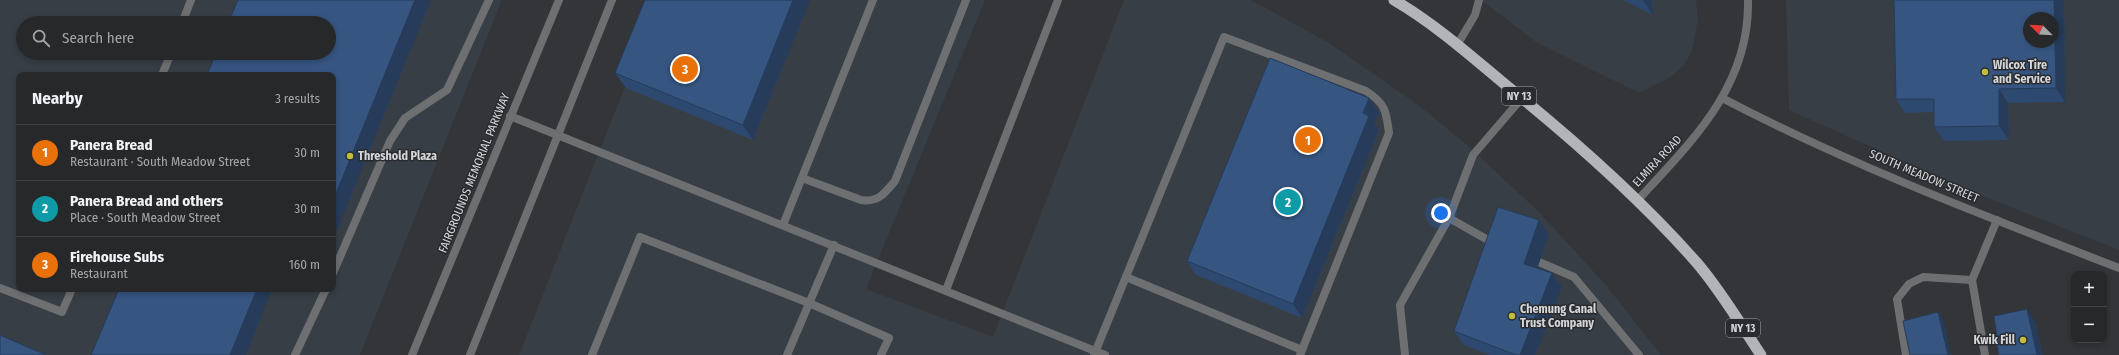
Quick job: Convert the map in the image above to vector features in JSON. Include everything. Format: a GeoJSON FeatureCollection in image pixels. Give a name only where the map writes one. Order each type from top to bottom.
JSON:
{"type":"FeatureCollection","features":[{"type":"Feature","properties":{"kind":"highway","name":"NY 13"},"geometry":{"type":"LineString","coordinates":[[1394,0],[1457,45],[1522,98],[1578,146],[1637,201]]}},
{"type":"Feature","properties":{"kind":"highway","name":"ELMIRA ROAD"},"geometry":{"type":"LineString","coordinates":[[1637,201],[1698,264],[1762,355]]}},
{"type":"Feature","properties":{"kind":"street"},"geometry":{"type":"LineString","coordinates":[[185,16],[191,0]]}},
{"type":"Feature","properties":{"kind":"street"},"geometry":{"type":"LineString","coordinates":[[336,266],[390,141],[405,118],[447,90],[489,0]]}},
{"type":"Feature","properties":{"kind":"street","name":"FAIRGROUNDS MEMORIAL PARKWAY"},"geometry":{"type":"LineString","coordinates":[[412,355],[559,0]]}},
{"type":"Feature","properties":{"kind":"street"},"geometry":{"type":"LineString","coordinates":[[470,355],[612,0]]}},
{"type":"Feature","properties":{"kind":"street"},"geometry":{"type":"LineString","coordinates":[[783,225],[873,0]]}},
{"type":"Feature","properties":{"kind":"street"},"geometry":{"type":"LineString","coordinates":[[802,178],[861,200],[869,201],[883,196],[895,181],[966,0]]}},
{"type":"Feature","properties":{"kind":"street"},"geometry":{"type":"LineString","coordinates":[[946,290],[1058,0]]}},
{"type":"Feature","properties":{"kind":"street"},"geometry":{"type":"LineString","coordinates":[[1457,45],[1475,15],[1479,0]]}},
{"type":"Feature","properties":{"kind":"street","name":"ELMIRA ROAD"},"geometry":{"type":"LineString","coordinates":[[1637,201],[1697,135],[1722,98],[1736,73],[1744,43],[1748,0]]}},
{"type":"Feature","properties":{"kind":"street"},"geometry":{"type":"LineString","coordinates":[[1095,353],[1126,277],[1224,37],[1366,91],[1379,100],[1386,112],[1389,133],[1301,352],[1126,277]]}},
{"type":"Feature","properties":{"kind":"street"},"geometry":{"type":"LineString","coordinates":[[163,72],[168,60]]}},
{"type":"Feature","properties":{"kind":"street"},"geometry":{"type":"LineString","coordinates":[[1405,355],[1400,305],[1449,218],[1473,155],[1522,98]]}},
{"type":"Feature","properties":{"kind":"street","name":"SOUTH MEADOW STREET"},"geometry":{"type":"LineString","coordinates":[[1722,98],[1821,146],[1997,220],[2119,268]]}},
{"type":"Feature","properties":{"kind":"street"},"geometry":{"type":"LineString","coordinates":[[510,116],[946,290],[1095,353],[1105,355]]}},
{"type":"Feature","properties":{"kind":"street"},"geometry":{"type":"LineString","coordinates":[[1449,218],[1499,246]]}},
{"type":"Feature","properties":{"kind":"street"},"geometry":{"type":"LineString","coordinates":[[1985,355],[1972,280],[1997,220]]}},
{"type":"Feature","properties":{"kind":"street"},"geometry":{"type":"LineString","coordinates":[[592,355],[640,237],[809,303],[888,338],[881,355]]}},
{"type":"Feature","properties":{"kind":"street"},"geometry":{"type":"LineString","coordinates":[[787,355],[834,245]]}},
{"type":"Feature","properties":{"kind":"street"},"geometry":{"type":"LineString","coordinates":[[1539,262],[1574,277],[1640,355]]}},
{"type":"Feature","properties":{"kind":"street"},"geometry":{"type":"LineString","coordinates":[[1906,355],[1897,299],[1901,294],[1910,284],[1924,277],[1972,280]]}},
{"type":"Feature","properties":{"kind":"street"},"geometry":{"type":"LineString","coordinates":[[0,288],[62,312],[71,292]]}},
{"type":"Feature","properties":{"kind":"street"},"geometry":{"type":"LineString","coordinates":[[296,355],[325,292]]}},
{"type":"Feature","properties":{"kind":"shaded area"},"geometry":{"type":"Polygon","coordinates":[[[0,0],[502,0],[360,355],[0,355],[0,0]]]}},
{"type":"Feature","properties":{"kind":"shaded area"},"geometry":{"type":"Polygon","coordinates":[[[659,0],[985,0],[866,289],[993,337],[1124,0],[1251,0],[1329,43],[1417,104],[1466,144],[1539,212],[1605,284],[1661,355],[519,355],[659,0]]]}},
{"type":"Feature","properties":{"kind":"shaded area"},"geometry":{"type":"Polygon","coordinates":[[[1481,0],[1696,0],[1698,19],[1692,52],[1683,66],[1671,77],[1639,93],[1536,42],[1481,0]]]}},
{"type":"Feature","properties":{"kind":"shaded area"},"geometry":{"type":"Polygon","coordinates":[[[1786,0],[2119,0],[2119,250],[1970,191],[1789,110],[1786,0]]]}},
{"type":"Feature","properties":{"kind":"building","name":"Threshold Plaza"},"geometry":{"type":"Polygon","coordinates":[[[238,0],[415,0],[336,194],[336,72],[208,72],[213,60],[336,60],[336,16],[231,16],[238,0]]]}},
{"type":"Feature","properties":{"kind":"building"},"geometry":{"type":"Polygon","coordinates":[[[645,0],[793,0],[743,125],[615,73],[645,0]]]}},
{"type":"Feature","properties":{"kind":"building","name":"Wilcox Tire and Service"},"geometry":{"type":"Polygon","coordinates":[[[1894,0],[2054,0],[2054,12],[2023,12],[2023,48],[2055,48],[2056,88],[1999,89],[1999,126],[1934,127],[1934,99],[1896,99],[1894,0]]]}},
{"type":"Feature","properties":{"kind":"building"},"geometry":{"type":"Polygon","coordinates":[[[1270,58],[1369,98],[1363,113],[1369,116],[1293,304],[1187,261],[1270,58]]]}},
{"type":"Feature","properties":{"kind":"building","name":"Chemung Canal Trust Company"},"geometry":{"type":"Polygon","coordinates":[[[1498,207],[1539,220],[1524,264],[1552,273],[1520,355],[1516,355],[1454,331],[1498,207]]]}},
{"type":"Feature","properties":{"kind":"building"},"geometry":{"type":"Polygon","coordinates":[[[118,292],[256,292],[230,355],[91,355],[118,292]]]}},
{"type":"Feature","properties":{"kind":"building"},"geometry":{"type":"Polygon","coordinates":[[[2027,309],[2037,355],[1999,355],[1995,338],[1997,337],[1994,316],[2027,309]]]}},
{"type":"Feature","properties":{"kind":"building","name":"Kwik Fill"},"geometry":{"type":"Polygon","coordinates":[[[1938,312],[1948,355],[1910,355],[1903,321],[1938,312]]]}},
{"type":"Feature","properties":{"kind":"building"},"geometry":{"type":"Polygon","coordinates":[[[0,335],[46,355],[0,355],[0,335]]]}},
{"type":"Feature","properties":{"kind":"place","name":"Firehouse Subs"},"geometry":{"type":"Point","coordinates":[685,69]}},
{"type":"Feature","properties":{"kind":"place","name":"Wilcox Tire and Service"},"geometry":{"type":"Point","coordinates":[1985,72]}},
{"type":"Feature","properties":{"kind":"place","name":"Panera Bread"},"geometry":{"type":"Point","coordinates":[1308,140]}},
{"type":"Feature","properties":{"kind":"place","name":"Threshold Plaza"},"geometry":{"type":"Point","coordinates":[350,156]}},
{"type":"Feature","properties":{"kind":"place","name":"Panera Bread and others"},"geometry":{"type":"Point","coordinates":[1288,202]}},
{"type":"Feature","properties":{"kind":"place","name":"Chemung Canal Trust Company"},"geometry":{"type":"Point","coordinates":[1512,316]}},
{"type":"Feature","properties":{"kind":"place","name":"Kwik Fill"},"geometry":{"type":"Point","coordinates":[2023,340]}}]}
